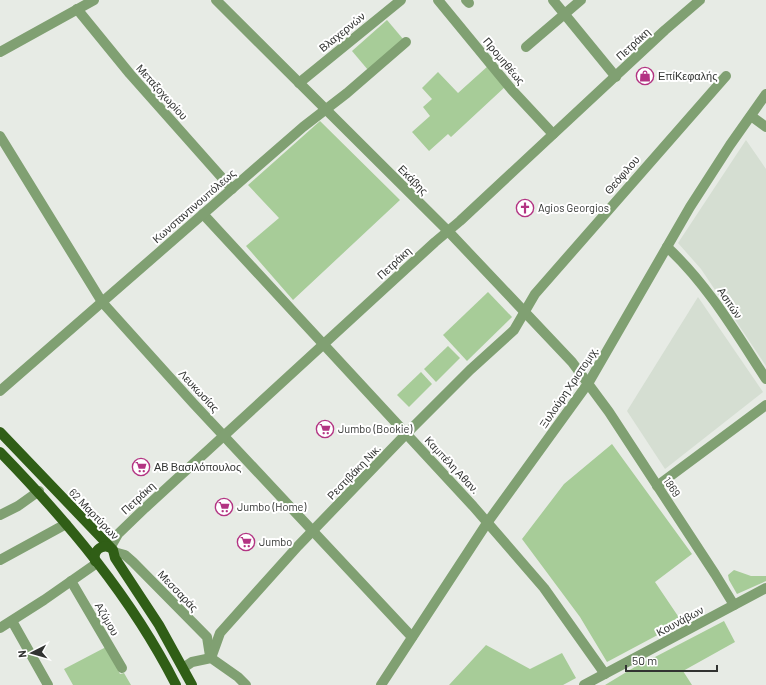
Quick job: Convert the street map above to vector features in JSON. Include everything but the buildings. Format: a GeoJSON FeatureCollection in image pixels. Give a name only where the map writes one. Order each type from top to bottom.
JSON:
{"type":"FeatureCollection","features":[{"type":"Feature","properties":{"kind":"main road","name":"62 Μαρτύρων"},"geometry":{"type":"LineString","coordinates":[[0,432],[112,551],[159,625],[192,685]]}},
{"type":"Feature","properties":{"kind":"main road"},"geometry":{"type":"LineString","coordinates":[[0,452],[39,491],[97,563],[140,623],[176,685]]}},
{"type":"Feature","properties":{"kind":"main road"},"geometry":{"type":"LineString","coordinates":[[103,546],[112,551],[109,566],[97,563],[95,553],[98,548],[103,546]]}},
{"type":"Feature","properties":{"kind":"street"},"geometry":{"type":"LineString","coordinates":[[0,52],[94,0]]}},
{"type":"Feature","properties":{"kind":"street","name":"Εκάβης"},"geometry":{"type":"LineString","coordinates":[[216,0],[448,231],[525,310],[566,354],[589,382]]}},
{"type":"Feature","properties":{"kind":"street","name":"Βλαχερνών"},"geometry":{"type":"LineString","coordinates":[[299,83],[401,0]]}},
{"type":"Feature","properties":{"kind":"street","name":"Προμηθέως"},"geometry":{"type":"LineString","coordinates":[[438,0],[512,90],[553,134]]}},
{"type":"Feature","properties":{"kind":"street"},"geometry":{"type":"LineString","coordinates":[[553,0],[616,77]]}},
{"type":"Feature","properties":{"kind":"street"},"geometry":{"type":"LineString","coordinates":[[526,47],[581,0]]}},
{"type":"Feature","properties":{"kind":"street","name":"Πετράκη"},"geometry":{"type":"LineString","coordinates":[[112,551],[118,534],[145,508],[323,344],[448,231],[460,222],[553,134],[700,0]]}},
{"type":"Feature","properties":{"kind":"street","name":"Μεταξοχωρίου"},"geometry":{"type":"LineString","coordinates":[[77,9],[130,74],[232,189]]}},
{"type":"Feature","properties":{"kind":"street","name":"Κωνσταντινουπόλεως"},"geometry":{"type":"LineString","coordinates":[[0,391],[232,189],[406,42]]}},
{"type":"Feature","properties":{"kind":"street","name":"Θεόφιλου"},"geometry":{"type":"LineString","coordinates":[[525,310],[535,294],[726,76]]}},
{"type":"Feature","properties":{"kind":"street","name":"Ξυλούρη Χριστομιχ."},"geometry":{"type":"LineString","coordinates":[[381,685],[487,523],[589,382],[706,182],[766,94]]}},
{"type":"Feature","properties":{"kind":"street"},"geometry":{"type":"LineString","coordinates":[[750,116],[766,127]]}},
{"type":"Feature","properties":{"kind":"street","name":"Λευκωσίας"},"geometry":{"type":"LineString","coordinates":[[0,136],[102,302],[224,436],[412,637]]}},
{"type":"Feature","properties":{"kind":"street","name":"Καμπέλη Αθαν."},"geometry":{"type":"LineString","coordinates":[[203,214],[406,434],[544,588],[604,674]]}},
{"type":"Feature","properties":{"kind":"street","name":"Ασιτών"},"geometry":{"type":"LineString","coordinates":[[667,247],[686,265],[709,294],[766,379]]}},
{"type":"Feature","properties":{"kind":"street","name":"Ρεστιβάκη Νικ."},"geometry":{"type":"LineString","coordinates":[[211,658],[220,633],[298,546],[470,370],[514,330],[525,310]]}},
{"type":"Feature","properties":{"kind":"street","name":"1869"},"geometry":{"type":"LineString","coordinates":[[589,382],[716,574],[734,606]]}},
{"type":"Feature","properties":{"kind":"street"},"geometry":{"type":"LineString","coordinates":[[657,486],[766,404]]}},
{"type":"Feature","properties":{"kind":"street"},"geometry":{"type":"LineString","coordinates":[[0,515],[18,506],[39,491]]}},
{"type":"Feature","properties":{"kind":"street"},"geometry":{"type":"LineString","coordinates":[[0,560],[66,524]]}},
{"type":"Feature","properties":{"kind":"street","name":"Μεσσαράς"},"geometry":{"type":"LineString","coordinates":[[112,551],[125,555],[133,562],[207,637],[211,658]]}},
{"type":"Feature","properties":{"kind":"street"},"geometry":{"type":"LineString","coordinates":[[0,628],[97,563]]}},
{"type":"Feature","properties":{"kind":"street","name":"Αζύμου"},"geometry":{"type":"LineString","coordinates":[[71,581],[122,668]]}},
{"type":"Feature","properties":{"kind":"street","name":"Κουνάβων"},"geometry":{"type":"LineString","coordinates":[[584,685],[766,588]]}},
{"type":"Feature","properties":{"kind":"street"},"geometry":{"type":"LineString","coordinates":[[12,621],[48,685]]}},
{"type":"Feature","properties":{"kind":"street"},"geometry":{"type":"LineString","coordinates":[[183,668],[192,662],[211,658],[238,676],[246,685]]}},
{"type":"Feature","properties":{"kind":"shaded area"},"geometry":{"type":"Polygon","coordinates":[[[746,140],[766,169],[766,366],[701,269],[678,243],[746,140]]]}},
{"type":"Feature","properties":{"kind":"shaded area"},"geometry":{"type":"Polygon","coordinates":[[[698,297],[763,392],[665,469],[627,411],[698,297]]]}},
{"type":"Feature","properties":{"kind":"green space"},"geometry":{"type":"Polygon","coordinates":[[[387,20],[403,39],[368,70],[352,51],[387,20]]]}},
{"type":"Feature","properties":{"kind":"green space"},"geometry":{"type":"Polygon","coordinates":[[[488,66],[506,86],[451,137],[448,134],[429,151],[412,132],[430,116],[423,107],[432,99],[422,88],[438,72],[458,93],[488,66]]]}},
{"type":"Feature","properties":{"kind":"green space"},"geometry":{"type":"Polygon","coordinates":[[[320,121],[400,200],[293,300],[246,246],[279,218],[248,185],[320,121]]]}},
{"type":"Feature","properties":{"kind":"green space"},"geometry":{"type":"Polygon","coordinates":[[[488,292],[512,317],[467,361],[443,335],[488,292]]]}},
{"type":"Feature","properties":{"kind":"green space"},"geometry":{"type":"Polygon","coordinates":[[[448,346],[460,358],[436,382],[424,369],[448,346]]]}},
{"type":"Feature","properties":{"kind":"green space"},"geometry":{"type":"Polygon","coordinates":[[[421,372],[432,384],[409,407],[397,395],[421,372]]]}},
{"type":"Feature","properties":{"kind":"green space"},"geometry":{"type":"Polygon","coordinates":[[[612,444],[692,554],[655,582],[682,622],[607,662],[580,617],[522,539],[564,484],[612,444]]]}},
{"type":"Feature","properties":{"kind":"green space"},"geometry":{"type":"Polygon","coordinates":[[[734,570],[751,576],[766,576],[766,581],[737,594],[729,580],[728,575],[734,570]]]}},
{"type":"Feature","properties":{"kind":"green space"},"geometry":{"type":"Polygon","coordinates":[[[724,621],[735,642],[683,671],[692,685],[605,685],[643,662],[724,621]]]}},
{"type":"Feature","properties":{"kind":"green space"},"geometry":{"type":"Polygon","coordinates":[[[486,645],[530,669],[562,653],[576,678],[563,685],[449,685],[486,645]]]}},
{"type":"Feature","properties":{"kind":"green space"},"geometry":{"type":"Polygon","coordinates":[[[106,647],[120,674],[124,673],[131,685],[73,685],[64,669],[106,647]]]}},
{"type":"Feature","properties":{"kind":"place","name":"ΕπίΚεφαλής"},"geometry":{"type":"Point","coordinates":[645,76]}},
{"type":"Feature","properties":{"kind":"place","name":"Agios Georgios"},"geometry":{"type":"Point","coordinates":[525,208]}},
{"type":"Feature","properties":{"kind":"place","name":"Jumbo (Bookie)"},"geometry":{"type":"Point","coordinates":[325,429]}},
{"type":"Feature","properties":{"kind":"place","name":"ΑΒ Βασιλόπουλος"},"geometry":{"type":"Point","coordinates":[141,467]}},
{"type":"Feature","properties":{"kind":"place","name":"Jumbo (Home)"},"geometry":{"type":"Point","coordinates":[224,507]}},
{"type":"Feature","properties":{"kind":"place","name":"Jumbo"},"geometry":{"type":"Point","coordinates":[246,542]}}]}
